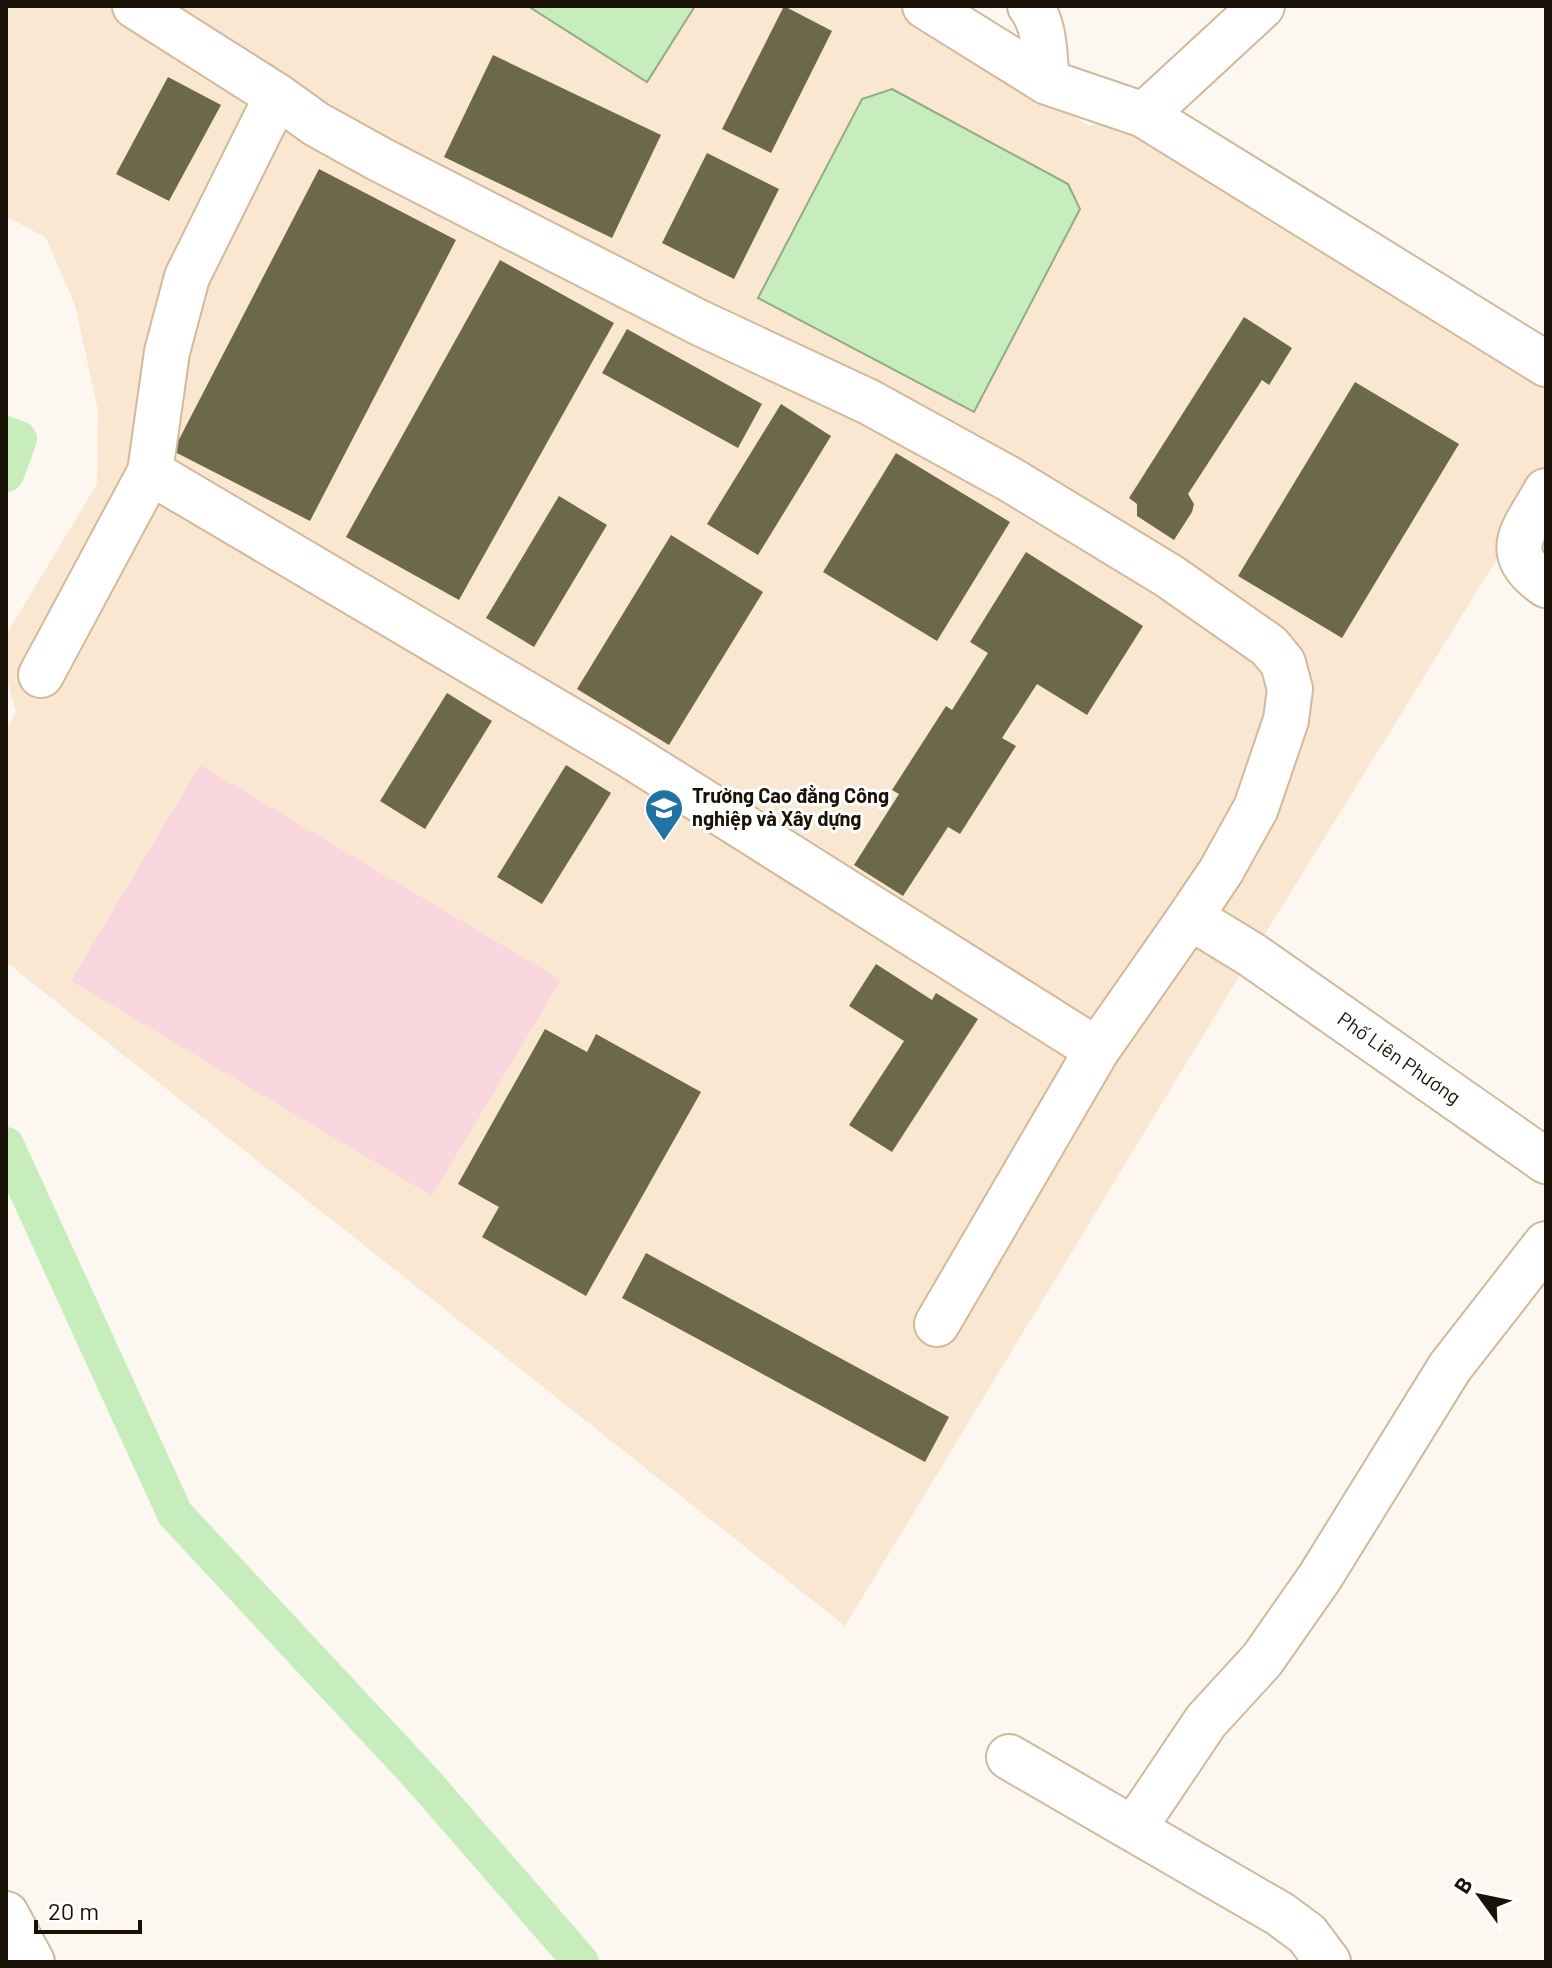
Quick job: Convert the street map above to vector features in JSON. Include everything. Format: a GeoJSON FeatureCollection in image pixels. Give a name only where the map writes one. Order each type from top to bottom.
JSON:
{"type":"FeatureCollection","features":[{"type":"Feature","properties":{"kind":"street"},"geometry":{"type":"LineString","coordinates":[[135,6],[316,124],[528,237],[698,322],[869,402],[998,473],[1169,576],[1269,646],[1283,663],[1290,689],[1286,720],[1256,808],[1221,871],[1097,1050],[937,1324]]}},
{"type":"Feature","properties":{"kind":"street"},"geometry":{"type":"LineString","coordinates":[[925,6],[1047,82],[1144,115],[1546,364]]}},
{"type":"Feature","properties":{"kind":"street"},"geometry":{"type":"LineString","coordinates":[[1030,6],[1042,30],[1047,82]]}},
{"type":"Feature","properties":{"kind":"street"},"geometry":{"type":"LineString","coordinates":[[1144,115],[1262,6]]}},
{"type":"Feature","properties":{"kind":"street"},"geometry":{"type":"LineString","coordinates":[[41,675],[150,472],[167,352],[187,277],[277,96]]}},
{"type":"Feature","properties":{"kind":"street"},"geometry":{"type":"LineString","coordinates":[[150,472],[626,753],[1097,1050]]}},
{"type":"Feature","properties":{"kind":"street"},"geometry":{"type":"LineString","coordinates":[[1546,491],[1519,540],[1519,555],[1525,569],[1546,585]]}},
{"type":"Feature","properties":{"kind":"street","name":"Phố Liên Phương"},"geometry":{"type":"LineString","coordinates":[[1190,917],[1252,955],[1546,1161]]}},
{"type":"Feature","properties":{"kind":"street"},"geometry":{"type":"LineString","coordinates":[[1134,1828],[1206,1721],[1262,1660],[1320,1577],[1450,1367],[1546,1244]]}},
{"type":"Feature","properties":{"kind":"street"},"geometry":{"type":"LineString","coordinates":[[1009,1757],[1280,1914],[1307,1934],[1328,1962]]}},
{"type":"Feature","properties":{"kind":"street"},"geometry":{"type":"LineString","coordinates":[[6,1914],[32,1962]]}},
{"type":"Feature","properties":{"kind":"shaded area","name":"Trường Cao đằng Công nghiệp và Xây dựng"},"geometry":{"type":"Polygon","coordinates":[[[6,6],[896,6],[1089,126],[1129,120],[1546,378],[1546,471],[1508,541],[1252,955],[845,1626],[6,962],[6,730],[16,712],[6,676],[6,635],[97,484],[98,410],[75,305],[46,238],[6,216],[6,6]]]}},
{"type":"Feature","properties":{"kind":"shaded area"},"geometry":{"type":"Polygon","coordinates":[[[528,6],[695,6],[647,82],[528,6]]]}},
{"type":"Feature","properties":{"kind":"shaded area"},"geometry":{"type":"Polygon","coordinates":[[[892,89],[1068,184],[1080,209],[974,412],[758,298],[862,99],[892,89]]]}},
{"type":"Feature","properties":{"kind":"shaded area"},"geometry":{"type":"Polygon","coordinates":[[[200,765],[561,980],[432,1196],[71,981],[200,765]]]}},
{"type":"Feature","properties":{"kind":"building"},"geometry":{"type":"Polygon","coordinates":[[[784,6],[832,31],[771,153],[722,129],[784,6]]]}},
{"type":"Feature","properties":{"kind":"building"},"geometry":{"type":"Polygon","coordinates":[[[493,55],[661,135],[612,238],[444,157],[493,55]]]}},
{"type":"Feature","properties":{"kind":"building"},"geometry":{"type":"Polygon","coordinates":[[[168,77],[221,105],[169,201],[116,174],[168,77]]]}},
{"type":"Feature","properties":{"kind":"building"},"geometry":{"type":"Polygon","coordinates":[[[707,153],[779,189],[734,279],[662,243],[707,153]]]}},
{"type":"Feature","properties":{"kind":"building"},"geometry":{"type":"Polygon","coordinates":[[[319,169],[456,240],[310,521],[173,451],[319,169]]]}},
{"type":"Feature","properties":{"kind":"building"},"geometry":{"type":"Polygon","coordinates":[[[500,260],[614,323],[459,600],[346,537],[500,260]]]}},
{"type":"Feature","properties":{"kind":"building"},"geometry":{"type":"Polygon","coordinates":[[[1244,317],[1292,348],[1269,385],[1262,380],[1188,494],[1194,504],[1192,512],[1174,540],[1137,516],[1137,504],[1129,498],[1244,317]]]}},
{"type":"Feature","properties":{"kind":"building"},"geometry":{"type":"Polygon","coordinates":[[[627,329],[762,404],[738,448],[602,373],[627,329]]]}},
{"type":"Feature","properties":{"kind":"building"},"geometry":{"type":"Polygon","coordinates":[[[1355,382],[1459,444],[1342,638],[1238,576],[1355,382]]]}},
{"type":"Feature","properties":{"kind":"building"},"geometry":{"type":"Polygon","coordinates":[[[781,404],[831,436],[758,555],[707,524],[781,404]]]}},
{"type":"Feature","properties":{"kind":"building"},"geometry":{"type":"Polygon","coordinates":[[[896,453],[1010,522],[937,641],[823,572],[896,453]]]}},
{"type":"Feature","properties":{"kind":"building"},"geometry":{"type":"Polygon","coordinates":[[[559,496],[607,525],[534,647],[486,618],[559,496]]]}},
{"type":"Feature","properties":{"kind":"building"},"geometry":{"type":"Polygon","coordinates":[[[671,535],[763,592],[669,745],[577,689],[671,535]]]}},
{"type":"Feature","properties":{"kind":"building"},"geometry":{"type":"Polygon","coordinates":[[[1026,552],[1143,626],[1087,715],[1037,684],[1002,738],[1016,746],[960,834],[948,827],[903,896],[854,865],[899,794],[892,790],[946,706],[952,710],[988,653],[970,642],[1026,552]]]}},
{"type":"Feature","properties":{"kind":"building"},"geometry":{"type":"Polygon","coordinates":[[[447,693],[492,721],[425,829],[380,801],[447,693]]]}},
{"type":"Feature","properties":{"kind":"building"},"geometry":{"type":"Polygon","coordinates":[[[566,765],[611,793],[542,904],[497,877],[566,765]]]}},
{"type":"Feature","properties":{"kind":"building"},"geometry":{"type":"Polygon","coordinates":[[[876,964],[932,1000],[936,993],[978,1019],[892,1152],[849,1125],[904,1041],[849,1006],[876,964]]]}},
{"type":"Feature","properties":{"kind":"building"},"geometry":{"type":"Polygon","coordinates":[[[545,1029],[587,1052],[596,1034],[701,1092],[586,1296],[482,1237],[499,1207],[458,1184],[545,1029]]]}},
{"type":"Feature","properties":{"kind":"building"},"geometry":{"type":"Polygon","coordinates":[[[646,1253],[949,1417],[925,1462],[622,1298],[646,1253]]]}},
{"type":"Feature","properties":{"kind":"waterway"},"geometry":{"type":"LineString","coordinates":[[6,434],[19,439],[6,474]]}},
{"type":"Feature","properties":{"kind":"waterway"},"geometry":{"type":"LineString","coordinates":[[6,1145],[175,1514],[421,1778],[581,1962]]}},
{"type":"Feature","properties":{"kind":"place","name":"Trường Cao đằng Công nghiệp và Xây dựng"},"geometry":{"type":"Point","coordinates":[664,842]}}]}
